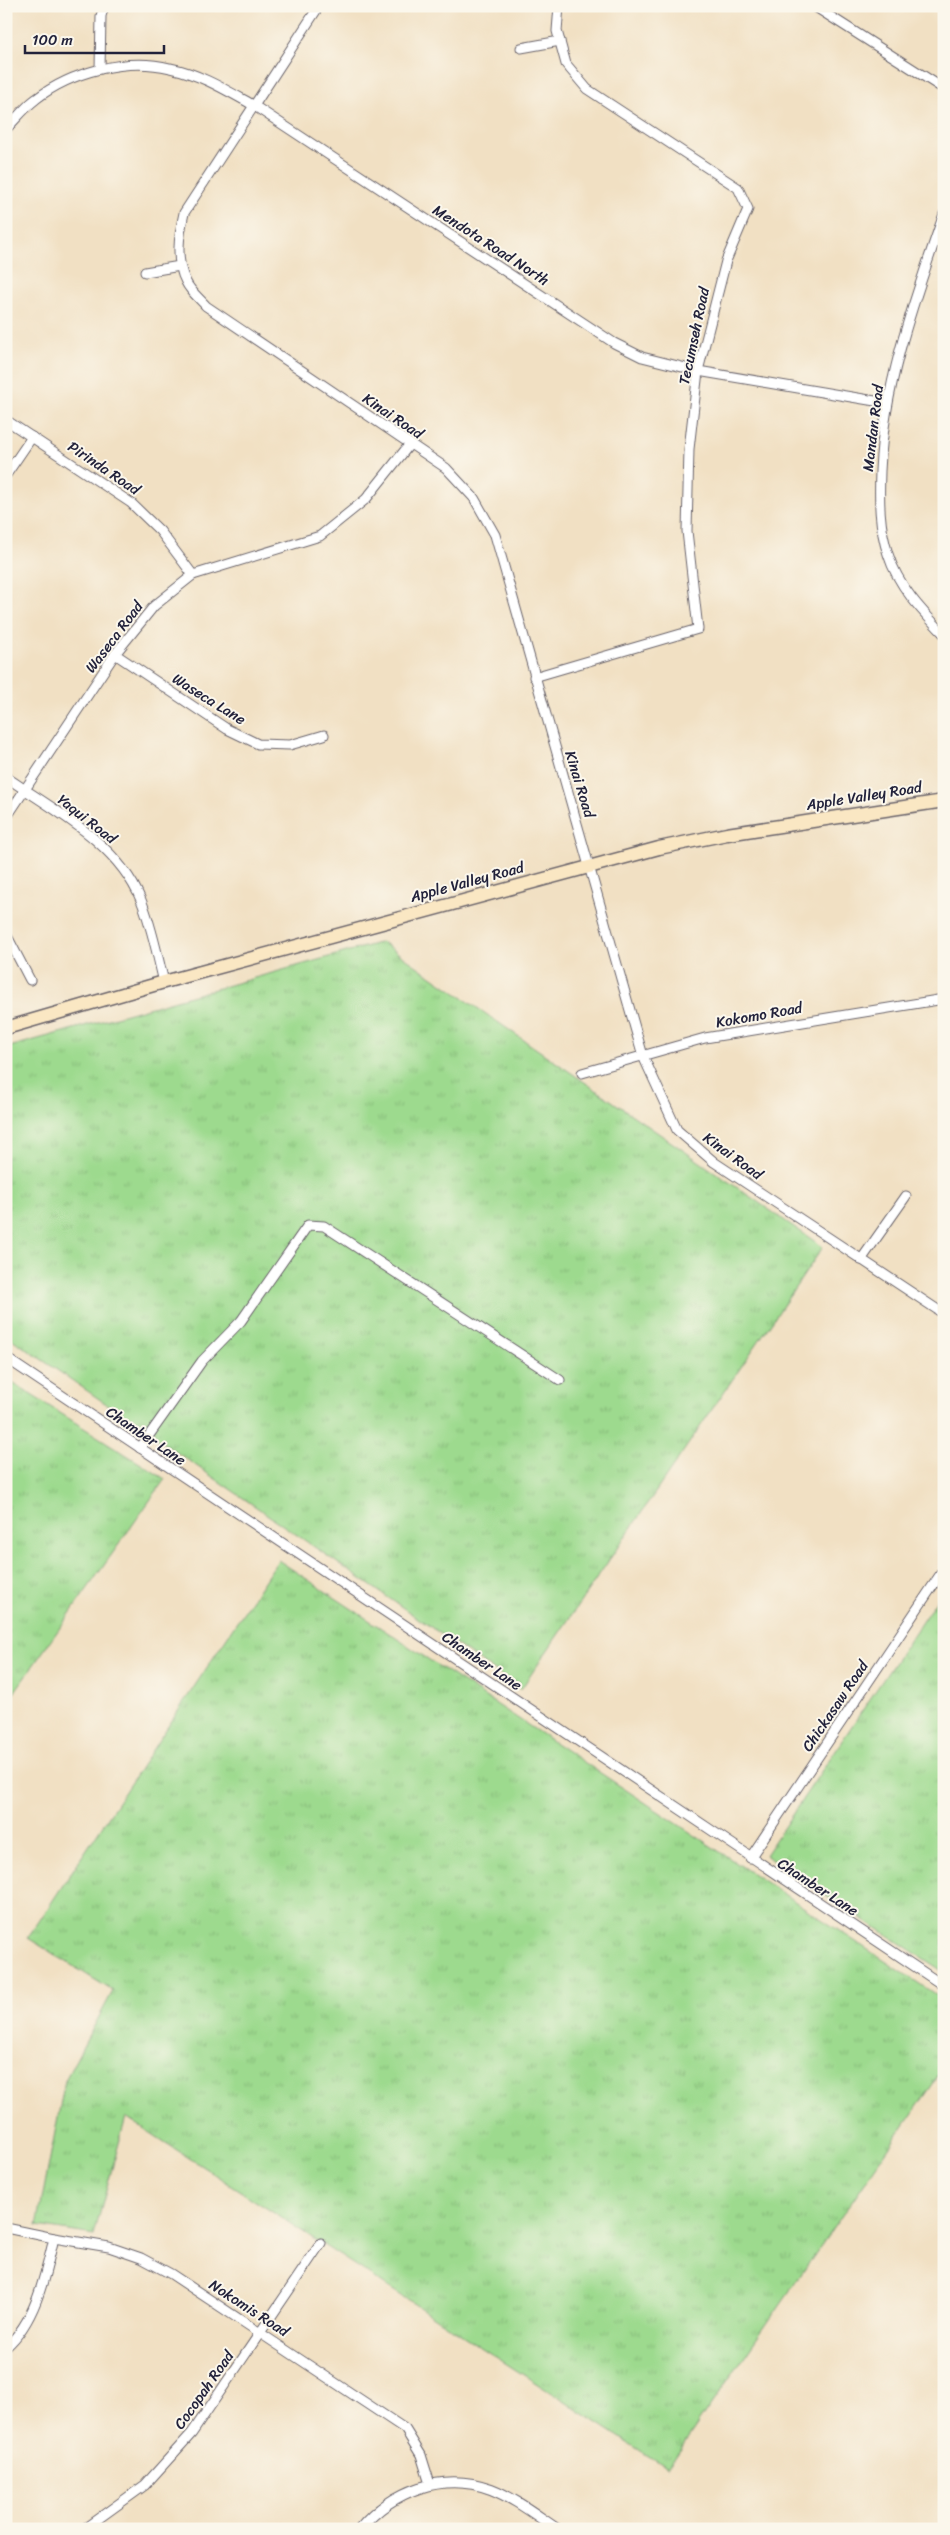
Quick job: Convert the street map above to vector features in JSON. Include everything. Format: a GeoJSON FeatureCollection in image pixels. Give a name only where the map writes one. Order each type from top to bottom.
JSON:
{"type":"FeatureCollection","features":[{"type":"Feature","properties":{"kind":"main road","name":"Apple Valley Road"},"geometry":{"type":"LineString","coordinates":[[6,1028],[164,982],[590,865],[727,834],[944,801]]}},
{"type":"Feature","properties":{"kind":"street"},"geometry":{"type":"LineString","coordinates":[[100,69],[101,16],[104,6]]}},
{"type":"Feature","properties":{"kind":"street","name":"Kinai Road"},"geometry":{"type":"LineString","coordinates":[[319,6],[253,104],[184,213],[179,238],[180,266],[186,282],[206,306],[446,468],[474,498],[495,535],[643,1056],[676,1130],[714,1162],[944,1314]]}},
{"type":"Feature","properties":{"kind":"street","name":"Tecumseh Road"},"geometry":{"type":"LineString","coordinates":[[534,677],[698,629],[686,531],[689,449],[698,371],[726,261],[748,209],[738,188],[587,90],[566,64],[557,31],[559,6]]}},
{"type":"Feature","properties":{"kind":"street"},"geometry":{"type":"LineString","coordinates":[[814,6],[944,88]]}},
{"type":"Feature","properties":{"kind":"street"},"geometry":{"type":"LineString","coordinates":[[521,48],[560,41]]}},
{"type":"Feature","properties":{"kind":"street","name":"Mendota Road North"},"geometry":{"type":"LineString","coordinates":[[6,129],[36,99],[68,81],[100,69],[135,65],[169,67],[207,80],[253,104],[614,343],[642,357],[698,371],[887,403]]}},
{"type":"Feature","properties":{"kind":"street","name":"Mandan Road"},"geometry":{"type":"LineString","coordinates":[[944,214],[908,318],[887,403],[878,511],[888,555],[910,598],[944,634]]}},
{"type":"Feature","properties":{"kind":"street"},"geometry":{"type":"LineString","coordinates":[[145,272],[180,266]]}},
{"type":"Feature","properties":{"kind":"street","name":"Pirinda Road"},"geometry":{"type":"LineString","coordinates":[[6,420],[132,502],[160,531],[193,575]]}},
{"type":"Feature","properties":{"kind":"street"},"geometry":{"type":"LineString","coordinates":[[6,475],[32,437]]}},
{"type":"Feature","properties":{"kind":"street","name":"Waseca Road"},"geometry":{"type":"LineString","coordinates":[[6,818],[115,654],[154,606],[193,575],[320,536],[366,499],[410,444]]}},
{"type":"Feature","properties":{"kind":"street","name":"Waseca Lane"},"geometry":{"type":"LineString","coordinates":[[115,654],[227,729],[258,744],[290,746],[324,735]]}},
{"type":"Feature","properties":{"kind":"street","name":"Yaqui Road"},"geometry":{"type":"LineString","coordinates":[[6,778],[76,825],[115,858],[141,899],[164,982]]}},
{"type":"Feature","properties":{"kind":"street"},"geometry":{"type":"LineString","coordinates":[[6,934],[30,980]]}},
{"type":"Feature","properties":{"kind":"street","name":"Kokomo Road"},"geometry":{"type":"LineString","coordinates":[[582,1073],[705,1038],[944,999]]}},
{"type":"Feature","properties":{"kind":"street"},"geometry":{"type":"LineString","coordinates":[[861,1260],[906,1196]]}},
{"type":"Feature","properties":{"kind":"street"},"geometry":{"type":"LineString","coordinates":[[140,1448],[202,1361],[241,1321],[308,1225],[324,1226],[560,1380]]}},
{"type":"Feature","properties":{"kind":"street","name":"Chamber Lane"},"geometry":{"type":"LineString","coordinates":[[6,1358],[750,1858],[944,1986]]}},
{"type":"Feature","properties":{"kind":"street","name":"Chickasaw Road"},"geometry":{"type":"LineString","coordinates":[[750,1858],[944,1568]]}},
{"type":"Feature","properties":{"kind":"street","name":"Nokomis Road"},"geometry":{"type":"LineString","coordinates":[[6,2228],[54,2238],[109,2246],[141,2258],[171,2274],[405,2429],[420,2455],[430,2484]]}},
{"type":"Feature","properties":{"kind":"street"},"geometry":{"type":"LineString","coordinates":[[6,2347],[13,2341],[41,2294],[54,2238]]}},
{"type":"Feature","properties":{"kind":"street","name":"Cocopah Road"},"geometry":{"type":"LineString","coordinates":[[84,2529],[145,2485],[192,2433],[322,2243]]}},
{"type":"Feature","properties":{"kind":"street"},"geometry":{"type":"LineString","coordinates":[[360,2529],[377,2510],[400,2495],[430,2484],[468,2483],[492,2490],[557,2529]]}},
{"type":"Feature","properties":{"kind":"green space"},"geometry":{"type":"Polygon","coordinates":[[[382,942],[823,1247],[521,1689],[6,1335],[6,1048],[382,942]]]}},
{"type":"Feature","properties":{"kind":"green space"},"geometry":{"type":"Polygon","coordinates":[[[6,1379],[165,1479],[6,1704],[6,1379]]]}},
{"type":"Feature","properties":{"kind":"green space"},"geometry":{"type":"Polygon","coordinates":[[[278,1560],[944,2000],[944,2068],[667,2468],[126,2117],[94,2235],[37,2226],[65,2080],[113,1991],[28,1938],[278,1560]]]}},
{"type":"Feature","properties":{"kind":"green space"},"geometry":{"type":"Polygon","coordinates":[[[944,1589],[944,1972],[765,1855],[944,1589]]]}}]}
